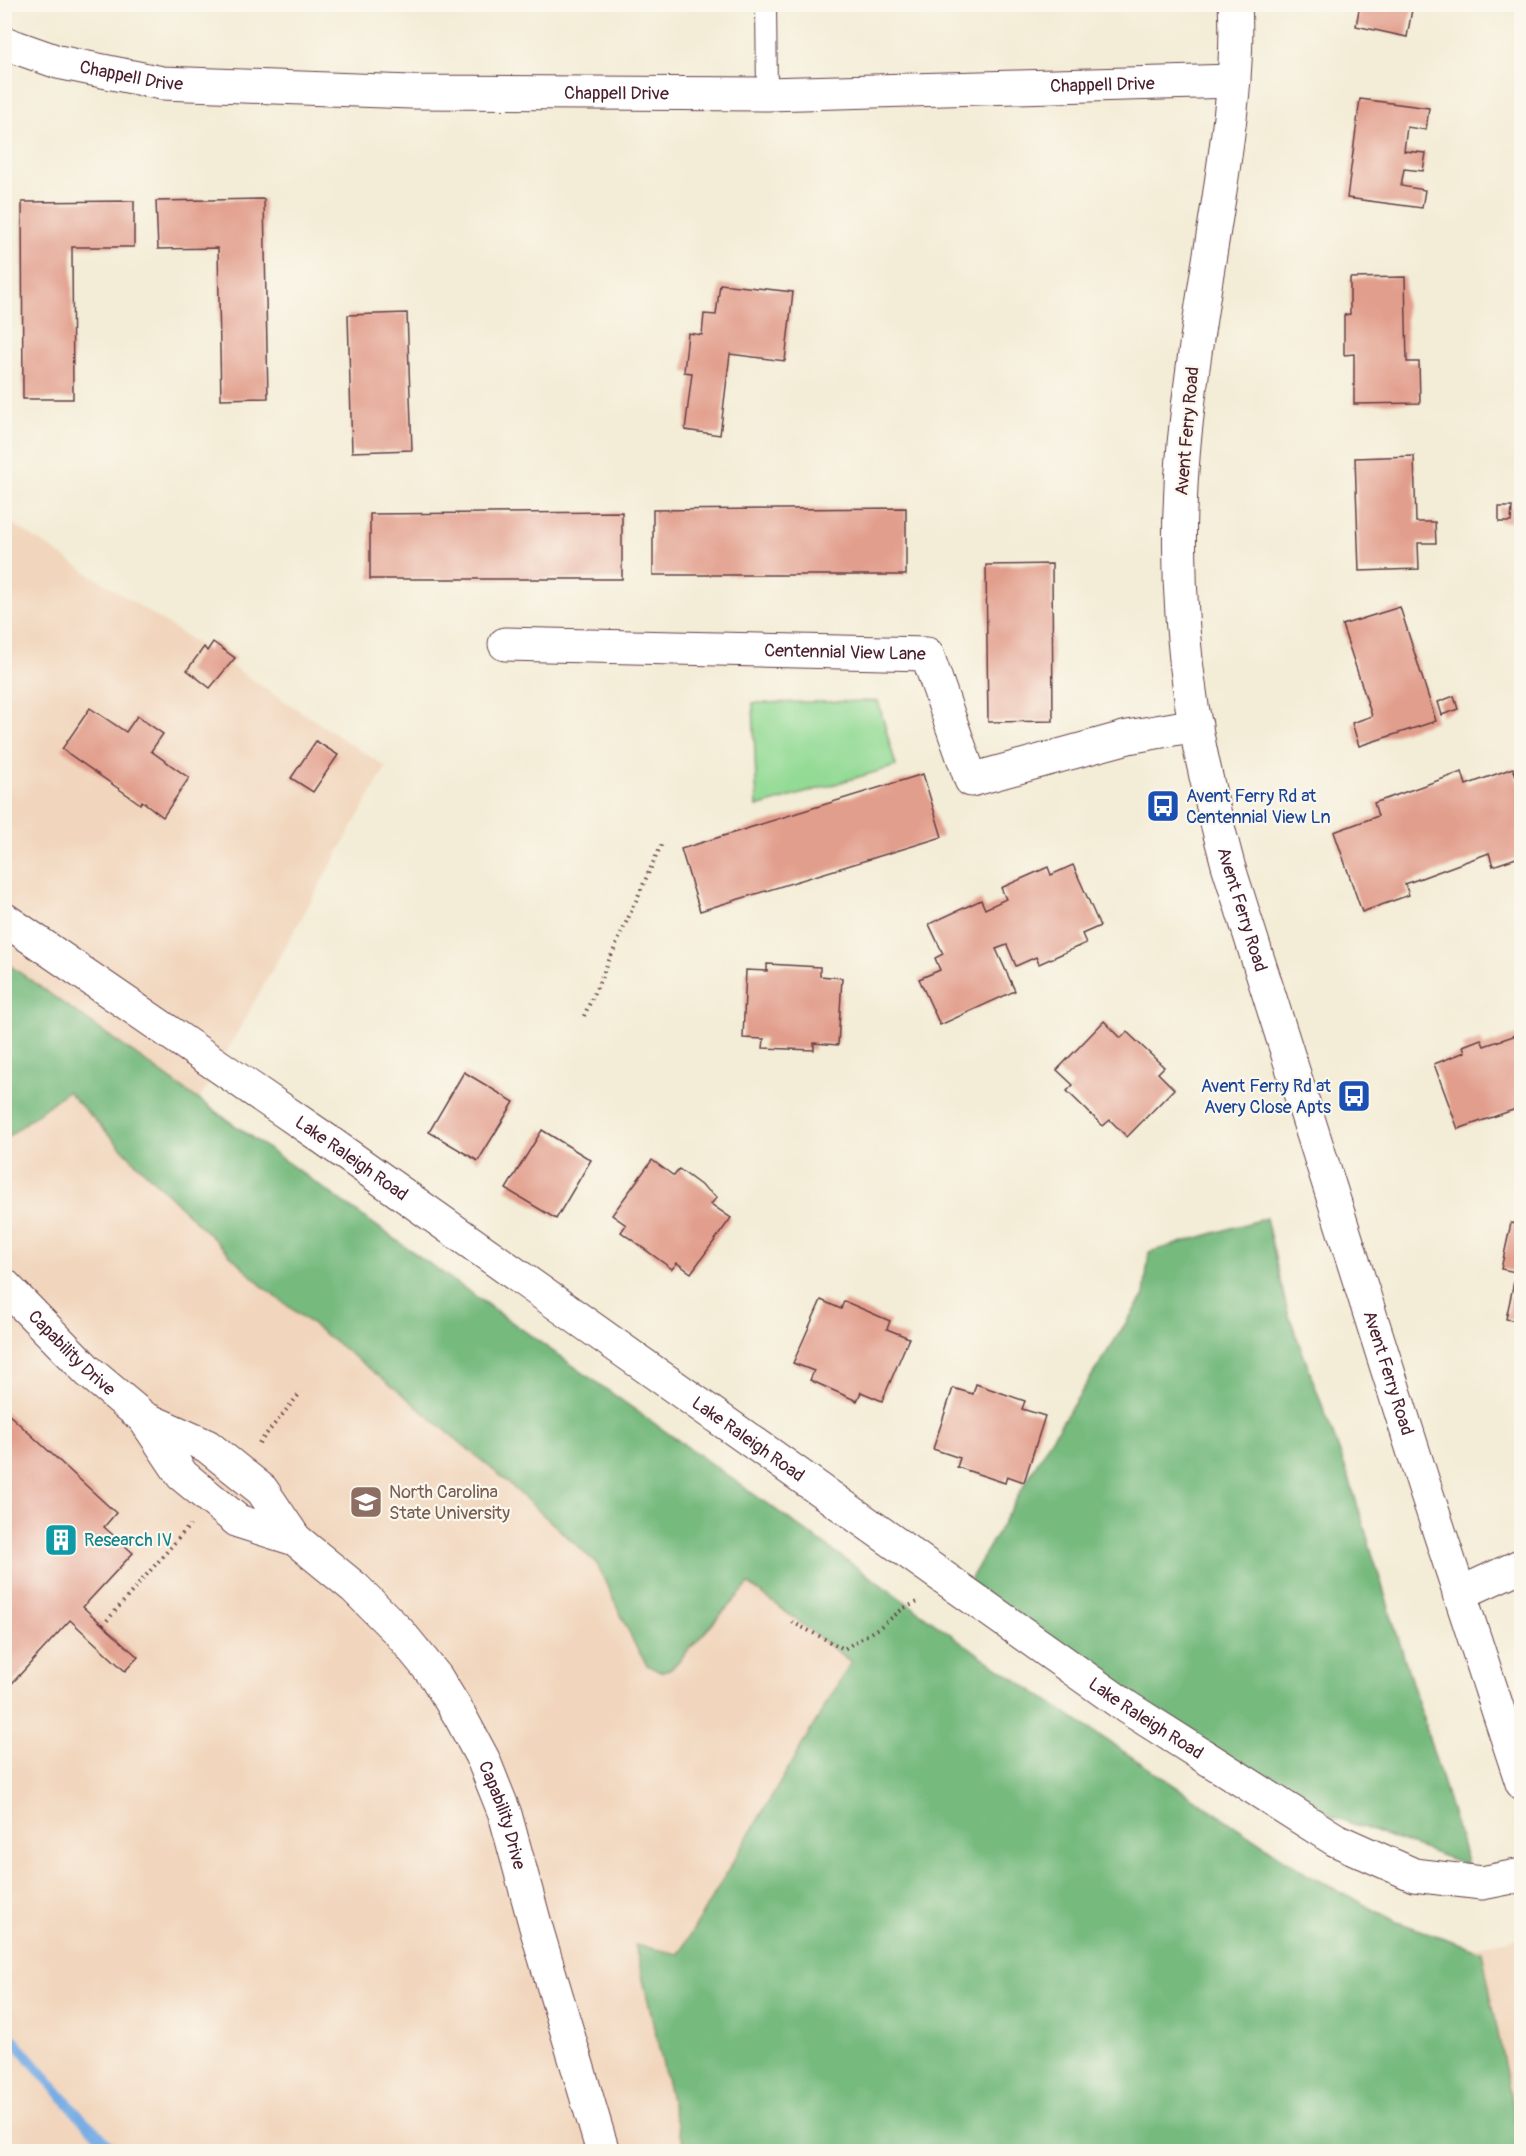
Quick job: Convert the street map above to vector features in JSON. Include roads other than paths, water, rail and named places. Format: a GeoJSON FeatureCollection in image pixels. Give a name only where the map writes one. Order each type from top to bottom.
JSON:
{"type":"FeatureCollection","features":[{"type":"Feature","properties":{"kind":"street","name":"Avent Ferry Road"},"geometry":{"type":"LineString","coordinates":[[1235,4],[1234,81],[1229,132],[1195,349],[1180,501],[1185,639],[1196,725],[1206,780],[1228,865],[1459,1594],[1521,1782]]}},
{"type":"Feature","properties":{"kind":"street","name":"Chappell Drive"},"geometry":{"type":"LineString","coordinates":[[4,43],[58,62],[162,82],[411,92],[767,94],[1234,81]]}},
{"type":"Feature","properties":{"kind":"street","name":"Centennial View Lane"},"geometry":{"type":"LineString","coordinates":[[505,644],[927,654],[971,780],[1128,737],[1196,725]]}},
{"type":"Feature","properties":{"kind":"street","name":"Lake Raleigh Road"},"geometry":{"type":"LineString","coordinates":[[4,919],[319,1135],[1128,1708],[1336,1840],[1414,1875],[1482,1883],[1521,1875]]}},
{"type":"Feature","properties":{"kind":"street","name":"Capability Drive"},"geometry":{"type":"LineString","coordinates":[[4,1285],[87,1371],[144,1418],[207,1446],[262,1490],[296,1539],[356,1588],[399,1632],[436,1677],[483,1759],[505,1814],[537,1931],[603,2151]]}},
{"type":"Feature","properties":{"kind":"street"},"geometry":{"type":"LineString","coordinates":[[1459,1594],[1521,1565]]}},
{"type":"Feature","properties":{"kind":"lane"},"geometry":{"type":"LineString","coordinates":[[766,4],[767,94]]}},
{"type":"Feature","properties":{"kind":"waterway"},"geometry":{"type":"LineString","coordinates":[[4,2029],[78,2115],[117,2152]]}},
{"type":"Feature","properties":{"kind":"place","name":"Avent Ferry Rd at Centennial View Ln"},"geometry":{"type":"Point","coordinates":[1163,806]}},
{"type":"Feature","properties":{"kind":"place","name":"Avent Ferry Rd at Avery Close Apts"},"geometry":{"type":"Point","coordinates":[1354,1096]}},
{"type":"Feature","properties":{"kind":"place","name":"North Carolina State University"},"geometry":{"type":"Point","coordinates":[366,1502]}},
{"type":"Feature","properties":{"kind":"place","name":"Research IV"},"geometry":{"type":"Point","coordinates":[61,1540]}}]}
